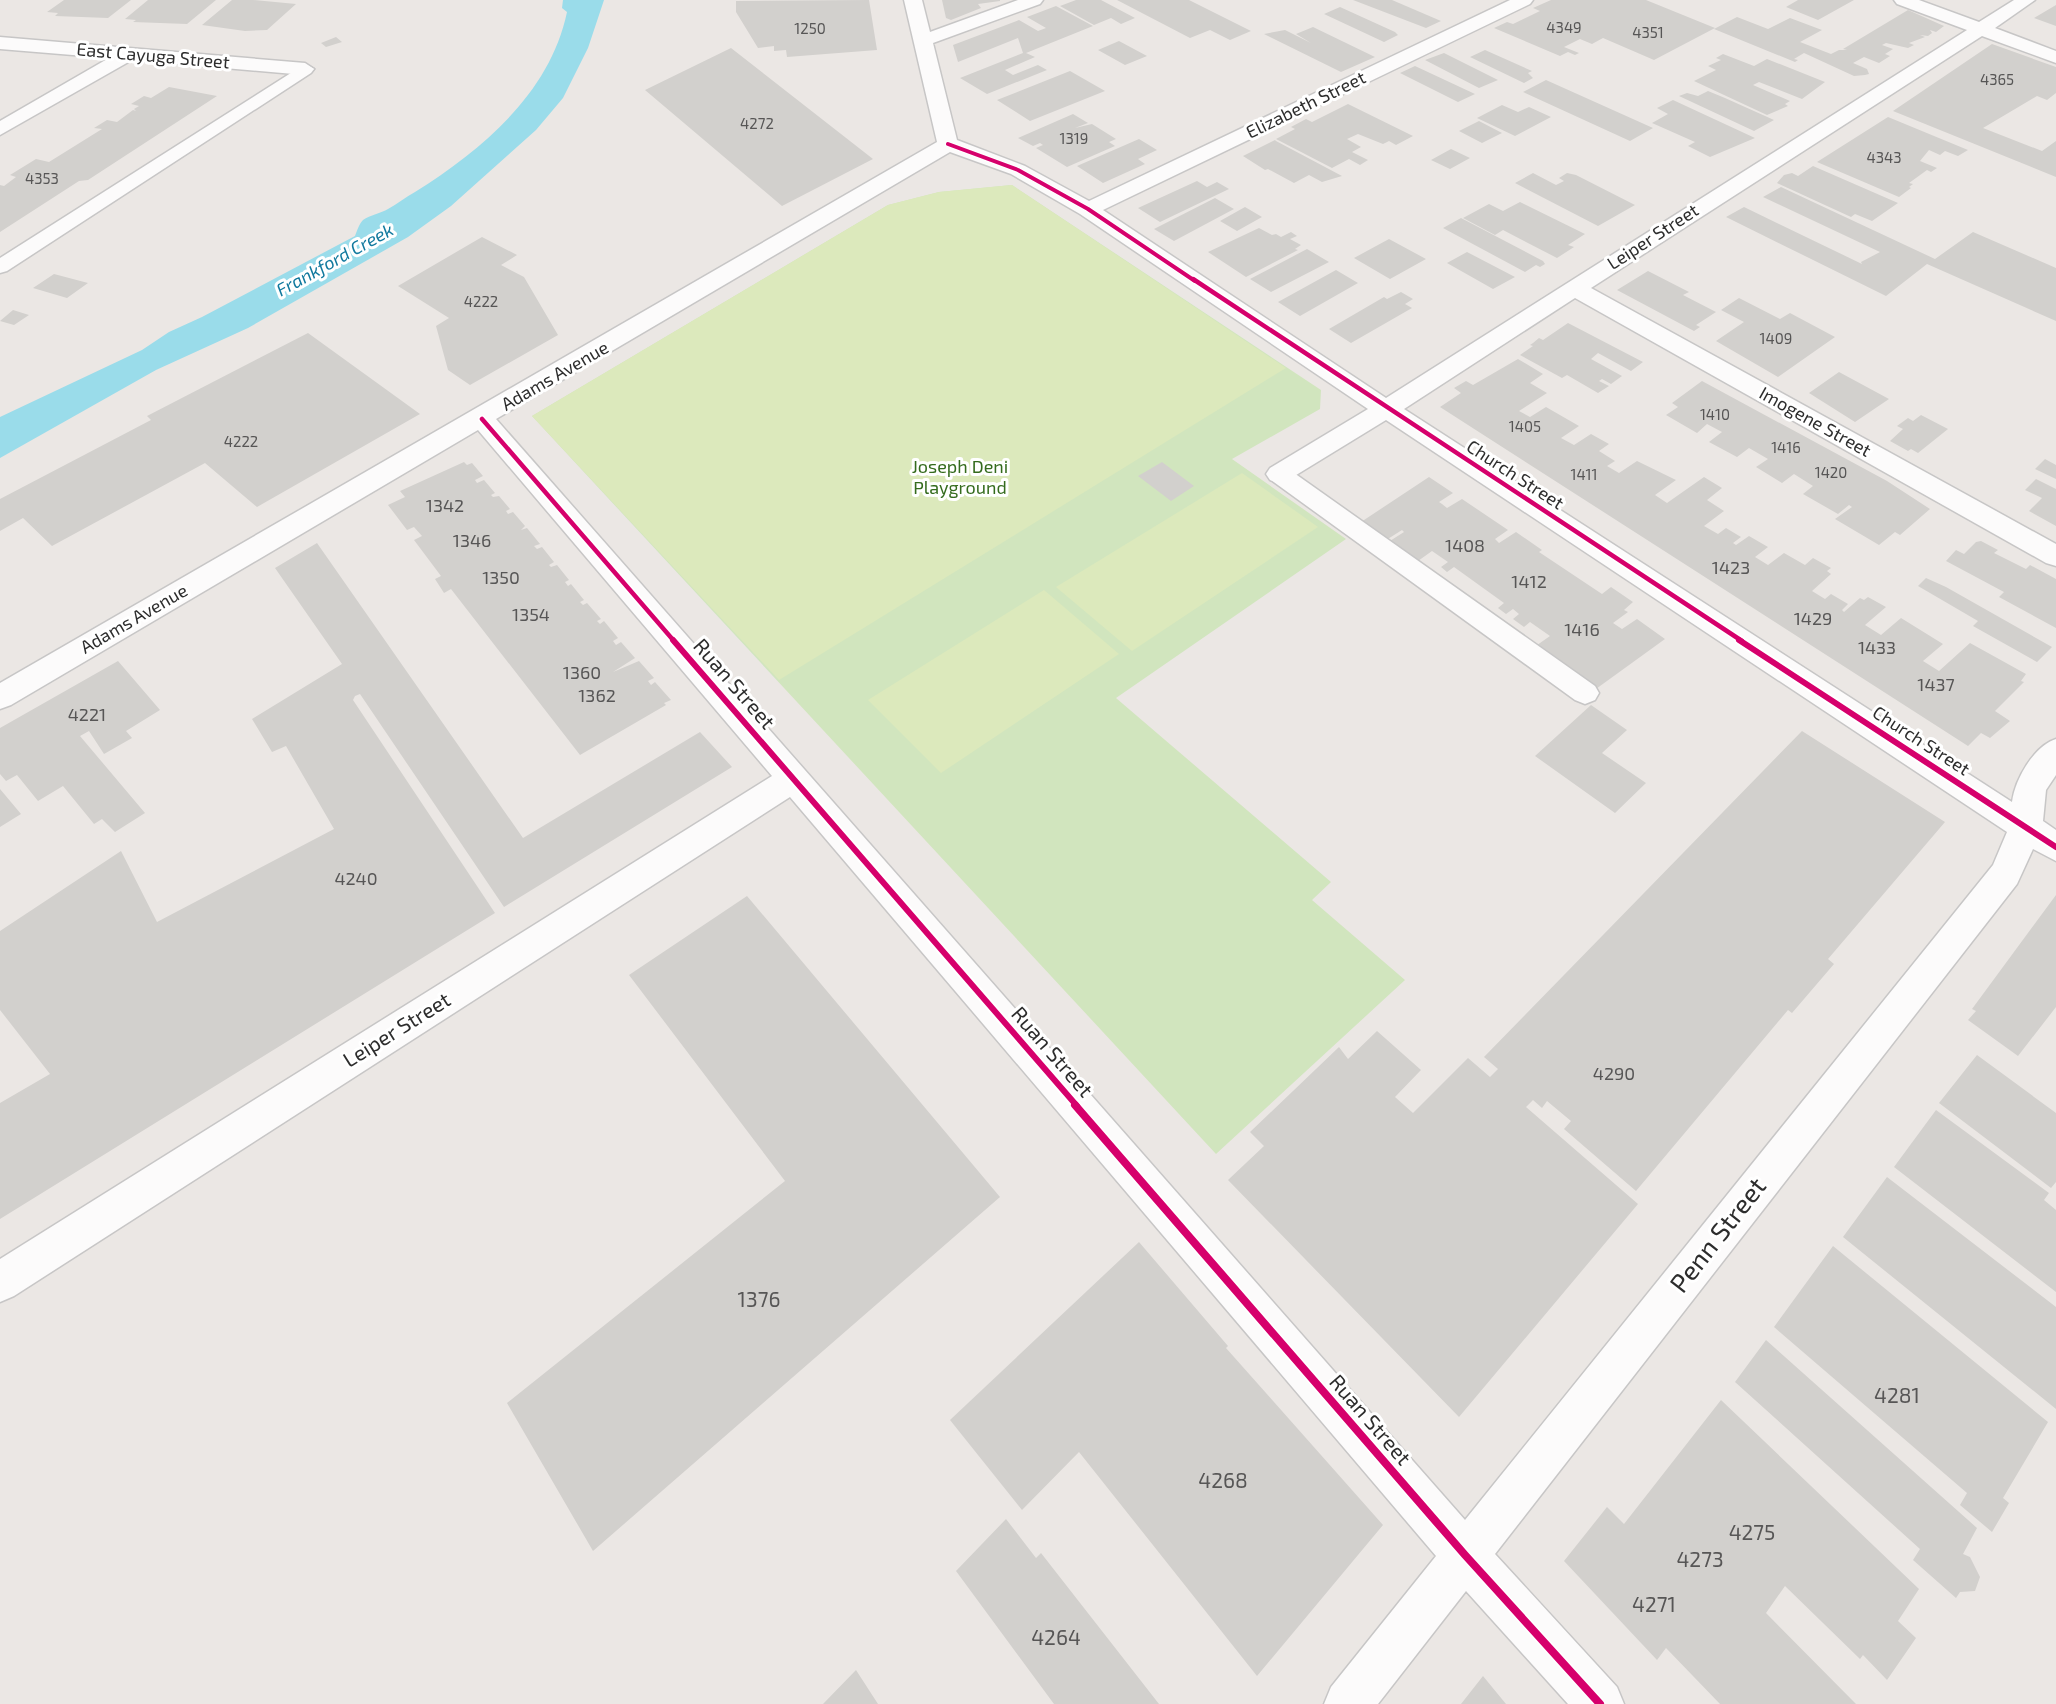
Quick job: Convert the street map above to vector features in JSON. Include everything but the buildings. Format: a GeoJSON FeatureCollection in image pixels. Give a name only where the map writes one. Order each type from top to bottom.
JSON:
{"type":"FeatureCollection","features":[{"type":"Feature","properties":{"kind":"street"},"geometry":{"type":"LineString","coordinates":[[913,0],[948,144]]}},
{"type":"Feature","properties":{"kind":"street"},"geometry":{"type":"LineString","coordinates":[[922,41],[1034,0]]}},
{"type":"Feature","properties":{"kind":"street","name":"Elizabeth Street"},"geometry":{"type":"LineString","coordinates":[[1088,209],[1524,0]]}},
{"type":"Feature","properties":{"kind":"street"},"geometry":{"type":"LineString","coordinates":[[1903,0],[2056,57]]}},
{"type":"Feature","properties":{"kind":"street","name":"Leiper Street"},"geometry":{"type":"LineString","coordinates":[[1279,474],[1386,409],[2026,0]]}},
{"type":"Feature","properties":{"kind":"street","name":"East Cayuga Street"},"geometry":{"type":"LineString","coordinates":[[0,44],[305,69]]}},
{"type":"Feature","properties":{"kind":"street"},"geometry":{"type":"LineString","coordinates":[[0,129],[129,54]]}},
{"type":"Feature","properties":{"kind":"street","name":"Church Street"},"geometry":{"type":"LineString","coordinates":[[948,144],[1018,170],[1088,209],[1386,409],[2041,837]]}},
{"type":"Feature","properties":{"kind":"street","name":"Adams Avenue"},"geometry":{"type":"LineString","coordinates":[[0,697],[482,419],[948,144]]}},
{"type":"Feature","properties":{"kind":"street","name":"Imogene Street"},"geometry":{"type":"LineString","coordinates":[[1574,288],[2056,556]]}},
{"type":"Feature","properties":{"kind":"street","name":"Ruan Street"},"geometry":{"type":"LineString","coordinates":[[482,419],[1465,1555],[1600,1704]]}},
{"type":"Feature","properties":{"kind":"street","name":"Penn Street"},"geometry":{"type":"LineString","coordinates":[[1348,1704],[2005,874],[2041,837],[2030,787],[2056,751]]}},
{"type":"Feature","properties":{"kind":"street","name":"Leiper Street"},"geometry":{"type":"LineString","coordinates":[[0,1282],[794,778]]}},
{"type":"Feature","properties":{"kind":"lane"},"geometry":{"type":"LineString","coordinates":[[0,267],[305,69]]}},
{"type":"Feature","properties":{"kind":"lane"},"geometry":{"type":"LineString","coordinates":[[1279,474],[1585,693]]}},
{"type":"Feature","properties":{"kind":"green space","name":"Joseph Deni Playground"},"geometry":{"type":"Polygon","coordinates":[[[1012,185],[1321,390],[1320,409],[1232,459],[1346,539],[1116,698],[1331,882],[1312,900],[1405,980],[1216,1154],[532,416],[888,205],[939,192],[1012,185]]]}},
{"type":"Feature","properties":{"kind":"green space"},"geometry":{"type":"Polygon","coordinates":[[[1012,185],[1286,368],[779,680],[532,416],[888,205],[939,192],[1012,185]]]}},
{"type":"Feature","properties":{"kind":"green space"},"geometry":{"type":"Polygon","coordinates":[[[1242,473],[1318,527],[1132,651],[1056,587],[1242,473]]]}},
{"type":"Feature","properties":{"kind":"green space"},"geometry":{"type":"Polygon","coordinates":[[[1044,590],[1119,654],[941,773],[868,700],[1044,590]]]}},
{"type":"Feature","properties":{"kind":"water","name":"Frankford Creek"},"geometry":{"type":"Polygon","coordinates":[[[563,0],[604,0],[588,48],[563,98],[536,130],[451,206],[408,237],[248,328],[156,370],[0,458],[0,417],[142,350],[169,332],[202,317],[355,236],[363,220],[391,207],[465,157],[510,116],[546,68],[567,12],[562,8],[563,0]]]}},
{"type":"Feature","properties":{"kind":"cycle path"},"geometry":{"type":"LineString","coordinates":[[948,144],[1018,170],[1088,209],[1386,409],[2056,847]]}},
{"type":"Feature","properties":{"kind":"cycle path"},"geometry":{"type":"LineString","coordinates":[[482,419],[1465,1555],[1600,1704]]}}]}
